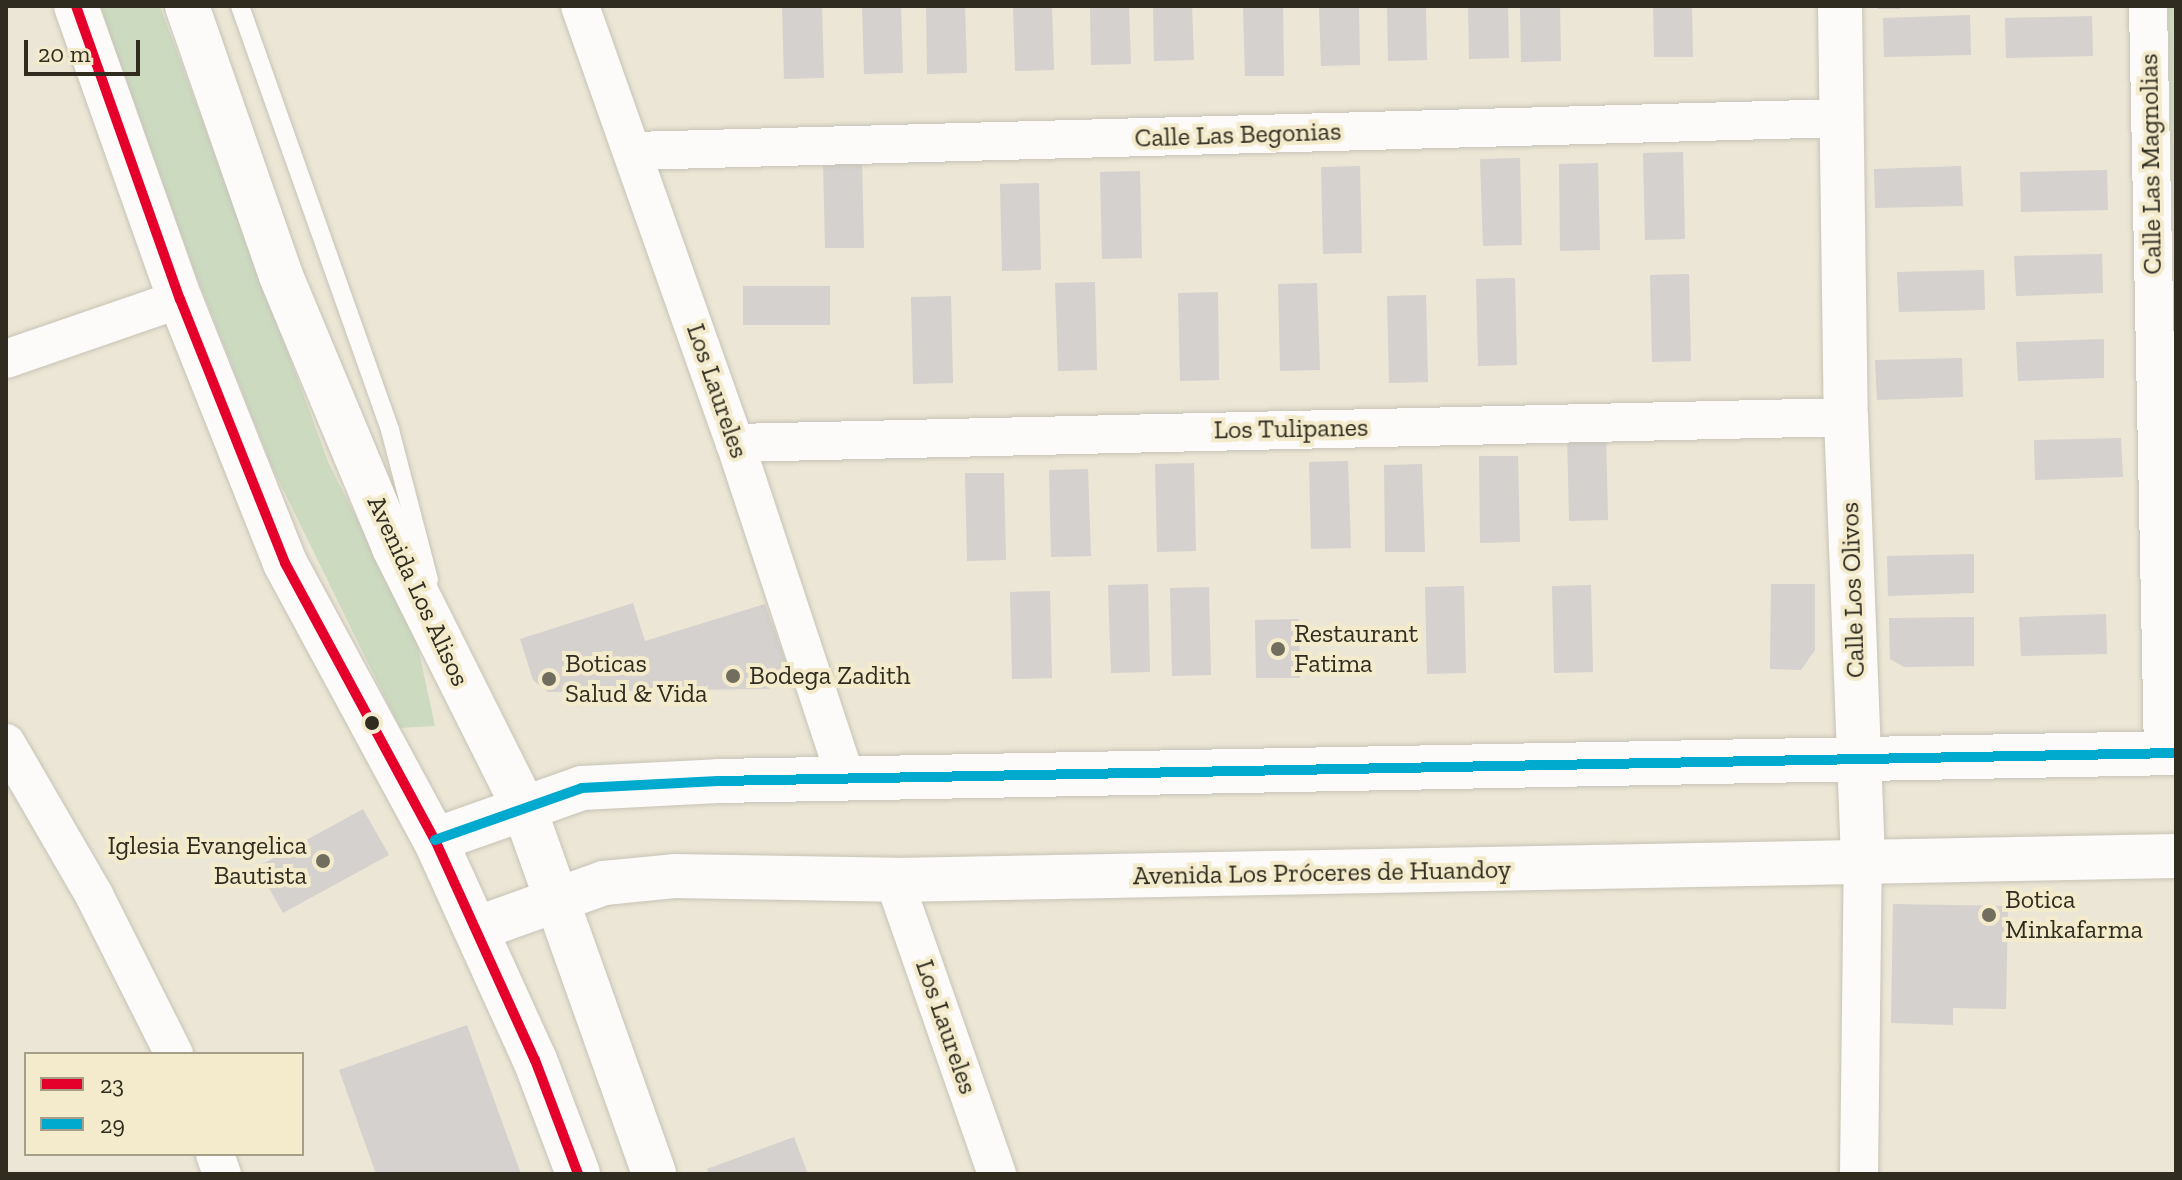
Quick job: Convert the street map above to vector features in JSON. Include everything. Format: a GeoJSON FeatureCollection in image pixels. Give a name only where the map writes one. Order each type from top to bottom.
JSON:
{"type":"FeatureCollection","features":[{"type":"Feature","properties":{"kind":"main road"},"geometry":{"type":"LineString","coordinates":[[76,6],[180,299],[285,563],[435,840],[535,1060],[578,1174]]}},
{"type":"Feature","properties":{"kind":"main road","name":"Avenida Los Alisos"},"geometry":{"type":"LineString","coordinates":[[187,6],[281,276],[394,548],[524,808],[654,1174]]}},
{"type":"Feature","properties":{"kind":"main road","name":"Calle Los Olivos"},"geometry":{"type":"LineString","coordinates":[[1840,6],[1846,417],[1863,864]]}},
{"type":"Feature","properties":{"kind":"main road"},"geometry":{"type":"LineString","coordinates":[[435,840],[582,788],[846,778],[1859,755],[2169,753]]}},
{"type":"Feature","properties":{"kind":"main road","name":"Avenida Los Próceres de Huandoy"},"geometry":{"type":"LineString","coordinates":[[476,929],[604,883],[674,876],[894,880],[2176,856]]}},
{"type":"Feature","properties":{"kind":"street","name":"Los Laureles"},"geometry":{"type":"LineString","coordinates":[[580,6],[735,443],[846,778]]}},
{"type":"Feature","properties":{"kind":"street","name":"Calle Las Magnolias"},"geometry":{"type":"LineString","coordinates":[[2148,6],[2166,413],[2169,753]]}},
{"type":"Feature","properties":{"kind":"street","name":"Calle Las Begonias"},"geometry":{"type":"LineString","coordinates":[[633,151],[1843,118]]}},
{"type":"Feature","properties":{"kind":"street"},"geometry":{"type":"LineString","coordinates":[[6,359],[180,299]]}},
{"type":"Feature","properties":{"kind":"street","name":"Los Tulipanes"},"geometry":{"type":"LineString","coordinates":[[735,443],[1846,417]]}},
{"type":"Feature","properties":{"kind":"street"},"geometry":{"type":"LineString","coordinates":[[6,743],[94,895],[173,1052]]}},
{"type":"Feature","properties":{"kind":"street","name":"Calle Los Olivos"},"geometry":{"type":"LineString","coordinates":[[1859,1174],[1863,864]]}},
{"type":"Feature","properties":{"kind":"street","name":"Los Laureles"},"geometry":{"type":"LineString","coordinates":[[894,880],[997,1174]]}},
{"type":"Feature","properties":{"kind":"lane"},"geometry":{"type":"LineString","coordinates":[[240,6],[390,430],[451,664]]}},
{"type":"Feature","properties":{"kind":"green space"},"geometry":{"type":"Polygon","coordinates":[[[100,6],[160,6],[329,464],[415,633],[435,726],[400,728],[272,467],[192,265],[100,6]]]}},
{"type":"Feature","properties":{"kind":"green space"},"geometry":{"type":"Polygon","coordinates":[[[2168,6],[2176,6],[2176,391],[2168,6]]]}},
{"type":"Feature","properties":{"kind":"building"},"geometry":{"type":"Polygon","coordinates":[[[782,6],[822,6],[824,78],[784,79],[782,6]]]}},
{"type":"Feature","properties":{"kind":"building"},"geometry":{"type":"Polygon","coordinates":[[[862,6],[901,6],[903,73],[864,74],[862,6]]]}},
{"type":"Feature","properties":{"kind":"building"},"geometry":{"type":"Polygon","coordinates":[[[926,6],[965,6],[967,73],[927,74],[926,6]]]}},
{"type":"Feature","properties":{"kind":"building"},"geometry":{"type":"Polygon","coordinates":[[[1013,6],[1052,6],[1054,70],[1015,71],[1013,6]]]}},
{"type":"Feature","properties":{"kind":"building"},"geometry":{"type":"Polygon","coordinates":[[[1090,6],[1129,6],[1131,64],[1091,65],[1090,6]]]}},
{"type":"Feature","properties":{"kind":"building"},"geometry":{"type":"Polygon","coordinates":[[[1153,6],[1192,6],[1194,60],[1154,61],[1153,6]]]}},
{"type":"Feature","properties":{"kind":"building"},"geometry":{"type":"Polygon","coordinates":[[[1243,6],[1283,6],[1284,76],[1245,76],[1243,6]]]}},
{"type":"Feature","properties":{"kind":"building"},"geometry":{"type":"Polygon","coordinates":[[[1319,6],[1359,6],[1360,65],[1321,66],[1319,6]]]}},
{"type":"Feature","properties":{"kind":"building"},"geometry":{"type":"Polygon","coordinates":[[[1387,6],[1426,6],[1427,60],[1388,61],[1387,6]]]}},
{"type":"Feature","properties":{"kind":"building"},"geometry":{"type":"Polygon","coordinates":[[[1468,6],[1508,6],[1509,58],[1469,59],[1468,6]]]}},
{"type":"Feature","properties":{"kind":"building"},"geometry":{"type":"Polygon","coordinates":[[[1520,6],[1560,6],[1561,61],[1521,62],[1520,6]]]}},
{"type":"Feature","properties":{"kind":"building"},"geometry":{"type":"Polygon","coordinates":[[[1653,6],[1692,6],[1693,57],[1654,57],[1653,6]]]}},
{"type":"Feature","properties":{"kind":"building"},"geometry":{"type":"Polygon","coordinates":[[[1878,6],[1900,6],[1900,9],[1878,9],[1878,6]]]}},
{"type":"Feature","properties":{"kind":"building"},"geometry":{"type":"Polygon","coordinates":[[[1970,15],[1971,55],[1884,57],[1883,18],[1970,15]]]}},
{"type":"Feature","properties":{"kind":"building"},"geometry":{"type":"Polygon","coordinates":[[[2092,16],[2093,56],[2006,58],[2005,18],[2092,16]]]}},
{"type":"Feature","properties":{"kind":"building"},"geometry":{"type":"Polygon","coordinates":[[[1683,152],[1685,239],[1645,240],[1643,153],[1683,152]]]}},
{"type":"Feature","properties":{"kind":"building"},"geometry":{"type":"Polygon","coordinates":[[[1520,158],[1522,245],[1483,246],[1480,159],[1520,158]]]}},
{"type":"Feature","properties":{"kind":"building"},"geometry":{"type":"Polygon","coordinates":[[[862,160],[864,248],[825,248],[823,161],[862,160]]]}},
{"type":"Feature","properties":{"kind":"building"},"geometry":{"type":"Polygon","coordinates":[[[1598,163],[1600,250],[1560,251],[1559,164],[1598,163]]]}},
{"type":"Feature","properties":{"kind":"building"},"geometry":{"type":"Polygon","coordinates":[[[1360,166],[1362,253],[1323,254],[1321,167],[1360,166]]]}},
{"type":"Feature","properties":{"kind":"building"},"geometry":{"type":"Polygon","coordinates":[[[1961,166],[1963,206],[1875,208],[1874,169],[1961,166]]]}},
{"type":"Feature","properties":{"kind":"building"},"geometry":{"type":"Polygon","coordinates":[[[2107,170],[2108,210],[2021,212],[2020,172],[2107,170]]]}},
{"type":"Feature","properties":{"kind":"building"},"geometry":{"type":"Polygon","coordinates":[[[1140,171],[1142,258],[1102,259],[1100,172],[1140,171]]]}},
{"type":"Feature","properties":{"kind":"building"},"geometry":{"type":"Polygon","coordinates":[[[1039,183],[1041,270],[1002,271],[1000,184],[1039,183]]]}},
{"type":"Feature","properties":{"kind":"building"},"geometry":{"type":"Polygon","coordinates":[[[2102,254],[2103,293],[2016,296],[2014,256],[2102,254]]]}},
{"type":"Feature","properties":{"kind":"building"},"geometry":{"type":"Polygon","coordinates":[[[1984,270],[1985,310],[1899,312],[1897,272],[1984,270]]]}},
{"type":"Feature","properties":{"kind":"building"},"geometry":{"type":"Polygon","coordinates":[[[1689,274],[1691,361],[1652,362],[1650,275],[1689,274]]]}},
{"type":"Feature","properties":{"kind":"building"},"geometry":{"type":"Polygon","coordinates":[[[1515,278],[1517,365],[1478,366],[1476,279],[1515,278]]]}},
{"type":"Feature","properties":{"kind":"building"},"geometry":{"type":"Polygon","coordinates":[[[1095,282],[1097,370],[1058,371],[1055,283],[1095,282]]]}},
{"type":"Feature","properties":{"kind":"building"},"geometry":{"type":"Polygon","coordinates":[[[1317,283],[1320,370],[1280,371],[1278,284],[1317,283]]]}},
{"type":"Feature","properties":{"kind":"building"},"geometry":{"type":"Polygon","coordinates":[[[743,286],[830,286],[830,325],[743,325],[743,286]]]}},
{"type":"Feature","properties":{"kind":"building"},"geometry":{"type":"Polygon","coordinates":[[[1218,292],[1219,380],[1180,381],[1178,293],[1218,292]]]}},
{"type":"Feature","properties":{"kind":"building"},"geometry":{"type":"Polygon","coordinates":[[[1426,295],[1428,382],[1389,383],[1387,296],[1426,295]]]}},
{"type":"Feature","properties":{"kind":"building"},"geometry":{"type":"Polygon","coordinates":[[[951,296],[953,383],[913,384],[911,297],[951,296]]]}},
{"type":"Feature","properties":{"kind":"building"},"geometry":{"type":"Polygon","coordinates":[[[2104,339],[2104,378],[2018,381],[2016,342],[2104,339]]]}},
{"type":"Feature","properties":{"kind":"building"},"geometry":{"type":"Polygon","coordinates":[[[1962,358],[1963,397],[1877,400],[1875,360],[1962,358]]]}},
{"type":"Feature","properties":{"kind":"building"},"geometry":{"type":"Polygon","coordinates":[[[1606,432],[1608,520],[1569,521],[1567,433],[1606,432]]]}},
{"type":"Feature","properties":{"kind":"building"},"geometry":{"type":"Polygon","coordinates":[[[2121,438],[2123,477],[2035,480],[2034,440],[2121,438]]]}},
{"type":"Feature","properties":{"kind":"building"},"geometry":{"type":"Polygon","coordinates":[[[1479,456],[1518,456],[1520,542],[1480,543],[1479,456]]]}},
{"type":"Feature","properties":{"kind":"building"},"geometry":{"type":"Polygon","coordinates":[[[1348,461],[1351,548],[1311,549],[1309,462],[1348,461]]]}},
{"type":"Feature","properties":{"kind":"building"},"geometry":{"type":"Polygon","coordinates":[[[1194,463],[1196,551],[1157,552],[1155,464],[1194,463]]]}},
{"type":"Feature","properties":{"kind":"building"},"geometry":{"type":"Polygon","coordinates":[[[1422,464],[1425,552],[1385,552],[1384,465],[1422,464]]]}},
{"type":"Feature","properties":{"kind":"building"},"geometry":{"type":"Polygon","coordinates":[[[1088,469],[1091,556],[1051,557],[1049,470],[1088,469]]]}},
{"type":"Feature","properties":{"kind":"building"},"geometry":{"type":"Polygon","coordinates":[[[965,473],[1004,473],[1006,560],[967,561],[965,473]]]}},
{"type":"Feature","properties":{"kind":"building"},"geometry":{"type":"Polygon","coordinates":[[[1974,554],[1974,593],[1888,596],[1887,556],[1974,554]]]}},
{"type":"Feature","properties":{"kind":"building"},"geometry":{"type":"Polygon","coordinates":[[[1148,584],[1150,672],[1111,673],[1108,585],[1148,584]]]}},
{"type":"Feature","properties":{"kind":"building"},"geometry":{"type":"Polygon","coordinates":[[[1771,584],[1815,584],[1815,650],[1801,670],[1770,669],[1771,584]]]}},
{"type":"Feature","properties":{"kind":"building"},"geometry":{"type":"Polygon","coordinates":[[[1591,585],[1593,672],[1554,673],[1552,586],[1591,585]]]}},
{"type":"Feature","properties":{"kind":"building"},"geometry":{"type":"Polygon","coordinates":[[[1464,586],[1466,673],[1427,674],[1425,587],[1464,586]]]}},
{"type":"Feature","properties":{"kind":"building"},"geometry":{"type":"Polygon","coordinates":[[[1209,587],[1211,675],[1172,676],[1170,588],[1209,587]]]}},
{"type":"Feature","properties":{"kind":"building"},"geometry":{"type":"Polygon","coordinates":[[[1050,591],[1052,678],[1012,679],[1010,592],[1050,591]]]}},
{"type":"Feature","properties":{"kind":"building"},"geometry":{"type":"Polygon","coordinates":[[[633,603],[645,641],[765,604],[787,665],[769,689],[548,692],[533,680],[520,639],[633,603]]]}},
{"type":"Feature","properties":{"kind":"building"},"geometry":{"type":"Polygon","coordinates":[[[2106,614],[2107,654],[2021,656],[2019,617],[2106,614]]]}},
{"type":"Feature","properties":{"kind":"building"},"geometry":{"type":"Polygon","coordinates":[[[1974,617],[1974,666],[1904,667],[1890,659],[1889,618],[1974,617]]]}},
{"type":"Feature","properties":{"kind":"building","name":"Restaurant Fatima"},"geometry":{"type":"Polygon","coordinates":[[[1299,619],[1300,678],[1256,678],[1255,620],[1299,619]]]}},
{"type":"Feature","properties":{"kind":"building","name":"Iglesia Evangelica Bautista"},"geometry":{"type":"Polygon","coordinates":[[[363,809],[389,855],[283,913],[257,867],[363,809]]]}},
{"type":"Feature","properties":{"kind":"building"},"geometry":{"type":"Polygon","coordinates":[[[1893,904],[2008,906],[2006,1009],[1953,1008],[1953,1025],[1891,1023],[1893,904]]]}},
{"type":"Feature","properties":{"kind":"building"},"geometry":{"type":"Polygon","coordinates":[[[467,1025],[521,1174],[376,1174],[339,1070],[467,1025]]]}},
{"type":"Feature","properties":{"kind":"building"},"geometry":{"type":"Polygon","coordinates":[[[794,1137],[808,1174],[709,1174],[707,1169],[794,1137]]]}},
{"type":"Feature","properties":{"kind":"transit line","name":"23"},"geometry":{"type":"LineString","coordinates":[[76,6],[180,299],[285,563],[435,840],[535,1060],[578,1174]]}},
{"type":"Feature","properties":{"kind":"transit line","name":"29"},"geometry":{"type":"LineString","coordinates":[[435,840],[582,788],[718,781],[2176,753]]}},
{"type":"Feature","properties":{"kind":"place","name":"Restaurant Fatima"},"geometry":{"type":"Point","coordinates":[1278,649]}},
{"type":"Feature","properties":{"kind":"place","name":"Bodega Zadith"},"geometry":{"type":"Point","coordinates":[733,676]}},
{"type":"Feature","properties":{"kind":"place","name":"Boticas Salud & Vida"},"geometry":{"type":"Point","coordinates":[549,679]}},
{"type":"Feature","properties":{"kind":"place","name":"Iglesia Evangelica Bautista"},"geometry":{"type":"Point","coordinates":[323,861]}},
{"type":"Feature","properties":{"kind":"place","name":"Botica Minkafarma"},"geometry":{"type":"Point","coordinates":[1989,915]}}]}
